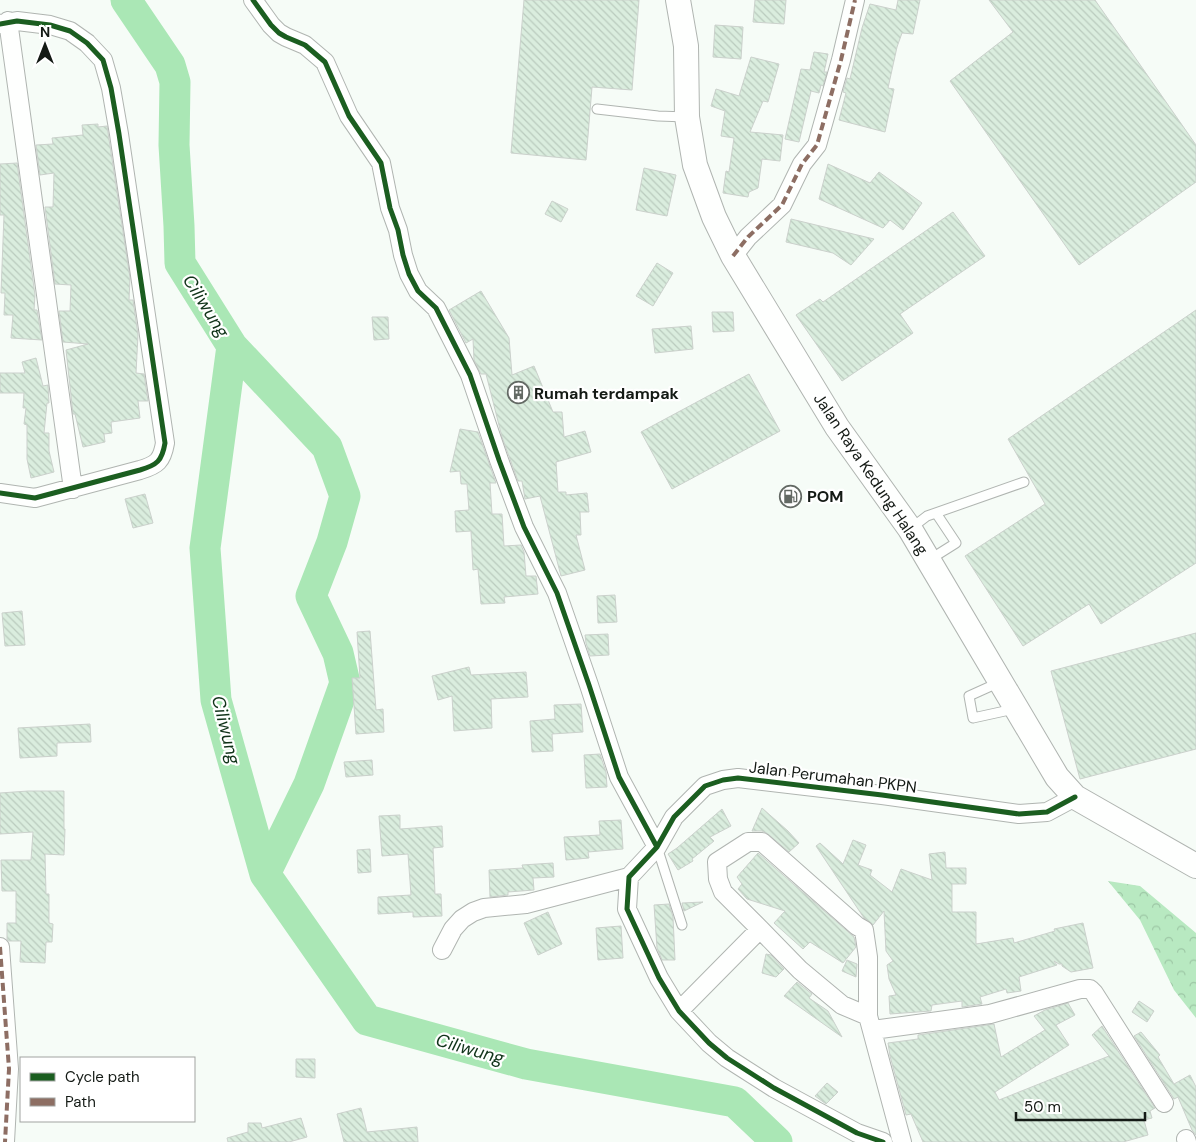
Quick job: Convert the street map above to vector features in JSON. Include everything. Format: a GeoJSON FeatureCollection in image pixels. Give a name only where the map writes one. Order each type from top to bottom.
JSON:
{"type":"FeatureCollection","features":[{"type":"Feature","properties":{"kind":"main road","name":"Jalan Raya Kedung Halang"},"geometry":{"type":"LineString","coordinates":[[678,0],[686,46],[687,117],[695,165],[714,217],[733,256],[837,427],[910,529],[1056,777],[1075,797],[1196,866]]}},
{"type":"Feature","properties":{"kind":"street"},"geometry":{"type":"LineString","coordinates":[[253,0],[271,25],[279,32],[305,45],[324,62],[349,116],[381,163],[390,208],[398,230],[409,274],[418,291],[436,308],[470,375],[524,527],[557,593],[590,685],[619,777],[657,847]]}},
{"type":"Feature","properties":{"kind":"street"},"geometry":{"type":"LineString","coordinates":[[733,256],[748,237],[782,205],[802,164],[817,145],[856,0]]}},
{"type":"Feature","properties":{"kind":"street"},"geometry":{"type":"LineString","coordinates":[[0,493],[35,498],[73,489],[155,466],[163,454],[165,443],[119,134],[111,88],[103,60],[87,43],[70,31],[50,25],[4,22],[73,489]]}},
{"type":"Feature","properties":{"kind":"street","name":"Jalan Perumahan PKPN"},"geometry":{"type":"LineString","coordinates":[[629,877],[657,847],[674,817],[705,786],[722,780],[738,778],[1019,814],[1047,812],[1075,797]]}},
{"type":"Feature","properties":{"kind":"street"},"geometry":{"type":"LineString","coordinates":[[902,1142],[871,1023],[868,957],[864,930],[762,842],[748,842],[717,862],[718,879],[723,892],[800,970],[842,1005],[871,1023],[990,1014],[1086,988],[1094,993],[1164,1103]]}},
{"type":"Feature","properties":{"kind":"street"},"geometry":{"type":"LineString","coordinates":[[442,950],[453,929],[462,919],[473,912],[484,908],[526,904],[629,877],[627,909],[659,978],[679,1011],[708,1043],[727,1058],[774,1088],[857,1132],[883,1142]]}},
{"type":"Feature","properties":{"kind":"street"},"geometry":{"type":"LineString","coordinates":[[679,1011],[760,929]]}},
{"type":"Feature","properties":{"kind":"street"},"geometry":{"type":"LineString","coordinates":[[0,948],[9,1068],[5,1142]]}},
{"type":"Feature","properties":{"kind":"lane"},"geometry":{"type":"LineString","coordinates":[[597,109],[658,116],[687,117]]}},
{"type":"Feature","properties":{"kind":"lane"},"geometry":{"type":"LineString","coordinates":[[910,529],[927,516],[1024,482]]}},
{"type":"Feature","properties":{"kind":"lane"},"geometry":{"type":"LineString","coordinates":[[929,560],[956,543],[936,513]]}},
{"type":"Feature","properties":{"kind":"lane"},"geometry":{"type":"LineString","coordinates":[[1001,682],[969,696],[973,718],[1016,708]]}},
{"type":"Feature","properties":{"kind":"lane"},"geometry":{"type":"LineString","coordinates":[[657,847],[682,925]]}},
{"type":"Feature","properties":{"kind":"green space"},"geometry":{"type":"Polygon","coordinates":[[[1108,881],[1140,886],[1196,933],[1196,1018],[1174,990],[1140,920],[1108,881]]]}},
{"type":"Feature","properties":{"kind":"building"},"geometry":{"type":"Polygon","coordinates":[[[524,0],[639,0],[632,90],[592,87],[586,160],[511,153],[524,0]]]}},
{"type":"Feature","properties":{"kind":"building"},"geometry":{"type":"Polygon","coordinates":[[[755,0],[786,0],[784,24],[753,22],[755,0]]]}},
{"type":"Feature","properties":{"kind":"building"},"geometry":{"type":"Polygon","coordinates":[[[898,0],[920,0],[913,34],[902,33],[897,47],[888,88],[894,89],[885,132],[839,120],[846,93],[843,92],[847,78],[850,79],[862,28],[870,4],[896,10],[898,0]]]}},
{"type":"Feature","properties":{"kind":"building"},"geometry":{"type":"Polygon","coordinates":[[[989,0],[1095,0],[1196,145],[1196,182],[1079,265],[950,81],[1013,32],[989,0]]]}},
{"type":"Feature","properties":{"kind":"building"},"geometry":{"type":"Polygon","coordinates":[[[715,25],[743,27],[741,59],[713,57],[715,25]]]}},
{"type":"Feature","properties":{"kind":"building"},"geometry":{"type":"Polygon","coordinates":[[[814,52],[828,54],[824,72],[827,72],[823,86],[821,85],[819,93],[811,91],[799,142],[785,139],[801,69],[810,70],[814,52]]]}},
{"type":"Feature","properties":{"kind":"building"},"geometry":{"type":"Polygon","coordinates":[[[751,57],[779,64],[768,102],[763,101],[750,132],[783,135],[780,161],[762,159],[758,188],[749,192],[748,197],[723,193],[726,171],[729,172],[734,138],[721,136],[725,111],[711,106],[716,89],[739,96],[751,57]]]}},
{"type":"Feature","properties":{"kind":"building"},"geometry":{"type":"Polygon","coordinates":[[[98,124],[98,127],[107,126],[130,278],[129,300],[133,300],[138,335],[136,373],[144,374],[148,401],[138,401],[140,418],[111,422],[112,433],[104,434],[105,442],[83,447],[75,414],[73,414],[66,350],[88,344],[63,342],[59,311],[70,311],[71,285],[55,284],[45,207],[53,207],[54,173],[40,175],[36,145],[53,144],[52,138],[83,135],[82,125],[98,124]]]}},
{"type":"Feature","properties":{"kind":"building"},"geometry":{"type":"Polygon","coordinates":[[[17,163],[35,295],[34,310],[37,310],[42,340],[11,338],[13,315],[4,315],[5,293],[1,293],[4,215],[0,215],[0,164],[17,163]]]}},
{"type":"Feature","properties":{"kind":"building"},"geometry":{"type":"Polygon","coordinates":[[[828,164],[870,183],[879,172],[922,203],[903,230],[890,220],[883,228],[819,199],[828,164]]]}},
{"type":"Feature","properties":{"kind":"building"},"geometry":{"type":"Polygon","coordinates":[[[644,168],[676,175],[667,216],[636,210],[644,168]]]}},
{"type":"Feature","properties":{"kind":"building"},"geometry":{"type":"Polygon","coordinates":[[[552,201],[568,209],[561,222],[545,214],[552,201]]]}},
{"type":"Feature","properties":{"kind":"building"},"geometry":{"type":"Polygon","coordinates":[[[953,212],[985,256],[900,314],[913,333],[842,381],[796,315],[820,299],[823,302],[953,212]]]}},
{"type":"Feature","properties":{"kind":"building"},"geometry":{"type":"Polygon","coordinates":[[[791,219],[874,239],[851,265],[833,253],[786,242],[791,219]]]}},
{"type":"Feature","properties":{"kind":"building"},"geometry":{"type":"Polygon","coordinates":[[[657,263],[673,273],[653,306],[636,296],[657,263]]]}},
{"type":"Feature","properties":{"kind":"building"},"geometry":{"type":"Polygon","coordinates":[[[481,291],[509,338],[512,375],[534,366],[553,412],[562,412],[564,437],[585,431],[591,452],[556,462],[558,492],[566,492],[566,495],[587,493],[589,512],[580,512],[581,535],[576,535],[585,570],[561,576],[540,496],[525,499],[522,481],[518,481],[502,437],[486,374],[481,374],[474,360],[473,339],[466,343],[449,310],[481,291]]]}},
{"type":"Feature","properties":{"kind":"building"},"geometry":{"type":"Polygon","coordinates":[[[1196,310],[1196,563],[1101,624],[1089,604],[1023,646],[965,556],[1045,504],[1008,439],[1196,310]]]}},
{"type":"Feature","properties":{"kind":"building"},"geometry":{"type":"Polygon","coordinates":[[[712,312],[733,312],[734,331],[713,332],[712,312]]]}},
{"type":"Feature","properties":{"kind":"building"},"geometry":{"type":"Polygon","coordinates":[[[372,317],[388,317],[389,339],[374,340],[372,317]]]}},
{"type":"Feature","properties":{"kind":"building"},"geometry":{"type":"Polygon","coordinates":[[[691,326],[693,349],[655,353],[652,329],[691,326]]]}},
{"type":"Feature","properties":{"kind":"building"},"geometry":{"type":"Polygon","coordinates":[[[36,358],[43,386],[48,385],[49,403],[47,403],[44,433],[49,433],[49,451],[54,472],[31,478],[27,459],[27,425],[24,424],[26,408],[23,408],[24,393],[0,393],[0,373],[25,373],[22,362],[36,358]]]}},
{"type":"Feature","properties":{"kind":"building"},"geometry":{"type":"Polygon","coordinates":[[[749,374],[780,431],[672,489],[641,432],[749,374]]]}},
{"type":"Feature","properties":{"kind":"building"},"geometry":{"type":"Polygon","coordinates":[[[460,429],[478,432],[496,483],[490,483],[492,514],[502,514],[504,546],[521,545],[524,552],[526,576],[536,576],[538,594],[504,597],[505,603],[481,604],[478,569],[473,570],[471,531],[456,532],[455,511],[469,510],[467,484],[461,484],[460,471],[450,472],[460,429]]]}},
{"type":"Feature","properties":{"kind":"building"},"geometry":{"type":"Polygon","coordinates":[[[145,494],[153,523],[133,528],[125,499],[145,494]]]}},
{"type":"Feature","properties":{"kind":"building"},"geometry":{"type":"Polygon","coordinates":[[[615,595],[617,622],[598,623],[597,596],[615,595]]]}},
{"type":"Feature","properties":{"kind":"building"},"geometry":{"type":"Polygon","coordinates":[[[22,611],[25,645],[5,646],[2,613],[22,611]]]}},
{"type":"Feature","properties":{"kind":"building"},"geometry":{"type":"Polygon","coordinates":[[[370,631],[376,710],[383,709],[384,732],[356,734],[352,678],[360,678],[357,632],[370,631]]]}},
{"type":"Feature","properties":{"kind":"building"},"geometry":{"type":"Polygon","coordinates":[[[1196,633],[1196,749],[1080,779],[1051,671],[1196,633]]]}},
{"type":"Feature","properties":{"kind":"building"},"geometry":{"type":"Polygon","coordinates":[[[608,634],[609,655],[590,656],[585,635],[608,634]]]}},
{"type":"Feature","properties":{"kind":"building"},"geometry":{"type":"Polygon","coordinates":[[[469,667],[471,675],[526,672],[528,697],[491,699],[492,728],[454,731],[452,696],[438,700],[432,676],[469,667]]]}},
{"type":"Feature","properties":{"kind":"building"},"geometry":{"type":"Polygon","coordinates":[[[581,704],[583,732],[552,734],[553,751],[532,752],[530,721],[555,719],[554,705],[581,704]]]}},
{"type":"Feature","properties":{"kind":"building"},"geometry":{"type":"Polygon","coordinates":[[[90,724],[91,742],[57,743],[57,756],[20,758],[18,728],[90,724]]]}},
{"type":"Feature","properties":{"kind":"building"},"geometry":{"type":"Polygon","coordinates":[[[600,754],[606,772],[607,787],[586,788],[584,755],[600,754]]]}},
{"type":"Feature","properties":{"kind":"building"},"geometry":{"type":"Polygon","coordinates":[[[372,760],[373,775],[346,777],[344,762],[372,760]]]}},
{"type":"Feature","properties":{"kind":"building"},"geometry":{"type":"Polygon","coordinates":[[[64,791],[64,855],[45,854],[46,894],[49,894],[49,923],[53,924],[52,942],[46,942],[45,963],[20,962],[21,941],[8,941],[7,939],[7,923],[16,923],[16,891],[2,891],[1,860],[31,860],[33,832],[0,834],[0,793],[64,791]]]}},
{"type":"Feature","properties":{"kind":"building"},"geometry":{"type":"Polygon","coordinates":[[[762,808],[799,843],[789,852],[768,834],[762,831],[752,831],[762,808]]]}},
{"type":"Feature","properties":{"kind":"building"},"geometry":{"type":"Polygon","coordinates":[[[722,809],[731,826],[710,837],[714,841],[692,859],[693,861],[678,870],[668,854],[722,809]]]}},
{"type":"Feature","properties":{"kind":"building"},"geometry":{"type":"Polygon","coordinates":[[[400,815],[400,829],[442,826],[443,847],[433,848],[435,894],[441,894],[442,916],[413,917],[413,912],[378,914],[378,897],[411,895],[408,854],[382,856],[379,816],[400,815]]]}},
{"type":"Feature","properties":{"kind":"building"},"geometry":{"type":"Polygon","coordinates":[[[621,820],[623,849],[588,852],[589,858],[566,860],[564,837],[600,835],[599,821],[621,820]]]}},
{"type":"Feature","properties":{"kind":"building"},"geometry":{"type":"Polygon","coordinates":[[[853,840],[866,845],[858,865],[872,870],[870,875],[892,892],[901,869],[932,880],[929,854],[945,852],[946,868],[966,868],[966,884],[952,884],[952,912],[976,912],[976,944],[1013,938],[1014,943],[1055,931],[1054,929],[1083,923],[1093,968],[1071,972],[1062,964],[1054,961],[1057,965],[1019,977],[1021,991],[1007,993],[1006,989],[980,997],[982,1004],[962,1007],[962,1001],[932,1005],[931,1011],[890,1014],[889,996],[896,995],[889,979],[887,965],[893,961],[886,951],[884,911],[873,925],[864,918],[816,846],[820,843],[843,864],[853,840]]]}},
{"type":"Feature","properties":{"kind":"building"},"geometry":{"type":"Polygon","coordinates":[[[370,849],[371,872],[358,873],[357,850],[370,849]]]}},
{"type":"Feature","properties":{"kind":"building"},"geometry":{"type":"Polygon","coordinates":[[[758,853],[854,937],[856,947],[843,963],[810,942],[803,949],[774,923],[785,911],[747,899],[738,889],[742,884],[737,877],[758,853]]]}},
{"type":"Feature","properties":{"kind":"building"},"geometry":{"type":"Polygon","coordinates":[[[553,863],[554,877],[533,878],[534,890],[508,892],[508,895],[490,897],[489,870],[523,868],[522,865],[553,863]]]}},
{"type":"Feature","properties":{"kind":"building"},"geometry":{"type":"Polygon","coordinates":[[[703,902],[684,911],[682,903],[703,902]]]}},
{"type":"Feature","properties":{"kind":"building"},"geometry":{"type":"Polygon","coordinates":[[[669,904],[673,917],[675,960],[662,960],[657,948],[654,905],[669,904]]]}},
{"type":"Feature","properties":{"kind":"building"},"geometry":{"type":"Polygon","coordinates":[[[548,912],[562,944],[538,955],[524,923],[548,912]]]}},
{"type":"Feature","properties":{"kind":"building"},"geometry":{"type":"Polygon","coordinates":[[[621,926],[623,958],[598,960],[596,928],[621,926]]]}},
{"type":"Feature","properties":{"kind":"building"},"geometry":{"type":"Polygon","coordinates":[[[766,954],[771,955],[784,969],[776,977],[762,973],[766,954]]]}},
{"type":"Feature","properties":{"kind":"building"},"geometry":{"type":"Polygon","coordinates":[[[847,960],[857,964],[856,977],[842,971],[847,960]]]}},
{"type":"Feature","properties":{"kind":"building"},"geometry":{"type":"Polygon","coordinates":[[[797,982],[812,994],[809,998],[828,1011],[842,1037],[784,996],[797,982]]]}},
{"type":"Feature","properties":{"kind":"building"},"geometry":{"type":"Polygon","coordinates":[[[1139,1001],[1154,1011],[1147,1022],[1132,1012],[1139,1001]]]}},
{"type":"Feature","properties":{"kind":"building"},"geometry":{"type":"Polygon","coordinates":[[[1068,1003],[1075,1015],[1056,1025],[1069,1045],[995,1092],[999,1100],[1109,1056],[1092,1035],[1102,1026],[1155,1108],[1150,1111],[1152,1118],[1144,1120],[1148,1135],[1123,1142],[923,1142],[911,1114],[906,1115],[888,1043],[918,1039],[918,1035],[994,1024],[1001,1057],[1045,1030],[1034,1016],[1045,1010],[1068,1003]]]}},
{"type":"Feature","properties":{"kind":"building"},"geometry":{"type":"Polygon","coordinates":[[[1141,1032],[1160,1055],[1158,1057],[1174,1084],[1190,1075],[1196,1087],[1196,1135],[1178,1097],[1174,1099],[1134,1036],[1141,1032]]]}},
{"type":"Feature","properties":{"kind":"building"},"geometry":{"type":"Polygon","coordinates":[[[296,1059],[315,1059],[315,1078],[296,1077],[296,1059]]]}},
{"type":"Feature","properties":{"kind":"building"},"geometry":{"type":"Polygon","coordinates":[[[827,1083],[838,1092],[826,1104],[815,1096],[827,1083]]]}},
{"type":"Feature","properties":{"kind":"building"},"geometry":{"type":"Polygon","coordinates":[[[361,1108],[367,1132],[417,1127],[418,1142],[344,1142],[337,1114],[361,1108]]]}},
{"type":"Feature","properties":{"kind":"building"},"geometry":{"type":"Polygon","coordinates":[[[301,1118],[307,1137],[289,1142],[228,1142],[227,1138],[248,1132],[248,1123],[261,1123],[262,1128],[301,1118]]]}},
{"type":"Feature","properties":{"kind":"waterway","name":"Ciliwung"},"geometry":{"type":"LineString","coordinates":[[126,0],[170,65],[175,82],[174,145],[180,263],[232,346],[205,548],[216,700],[265,874],[367,1020],[526,1064],[735,1102],[777,1142]]}},
{"type":"Feature","properties":{"kind":"waterway"},"geometry":{"type":"LineString","coordinates":[[232,346],[327,447],[345,496],[332,542],[311,596],[338,653],[345,683],[309,784],[265,874]]}},
{"type":"Feature","properties":{"kind":"marked path"},"geometry":{"type":"LineString","coordinates":[[733,256],[748,237],[782,205],[802,164],[817,145],[841,60],[855,0]]}},
{"type":"Feature","properties":{"kind":"marked path"},"geometry":{"type":"LineString","coordinates":[[0,947],[9,1069],[5,1142]]}},
{"type":"Feature","properties":{"kind":"cycle path"},"geometry":{"type":"LineString","coordinates":[[253,0],[279,33],[305,45],[325,62],[349,116],[381,163],[390,208],[398,230],[409,274],[418,291],[436,308],[470,375],[524,527],[557,593],[619,777],[657,847]]}},
{"type":"Feature","properties":{"kind":"cycle path"},"geometry":{"type":"LineString","coordinates":[[0,24],[17,21],[50,25],[70,31],[87,43],[103,60],[111,88],[119,134],[165,443],[158,461],[140,470],[35,498],[0,493]]}},
{"type":"Feature","properties":{"kind":"cycle path"},"geometry":{"type":"LineString","coordinates":[[883,1142],[857,1133],[774,1088],[727,1058],[709,1043],[679,1011],[659,978],[627,909],[629,877],[657,847],[674,817],[705,786],[723,780],[738,778],[1019,814],[1047,812],[1075,797]]}},
{"type":"Feature","properties":{"kind":"place","name":"Rumah terdampak"},"geometry":{"type":"Point","coordinates":[518,393]}},
{"type":"Feature","properties":{"kind":"place","name":"POM"},"geometry":{"type":"Point","coordinates":[791,496]}}]}
